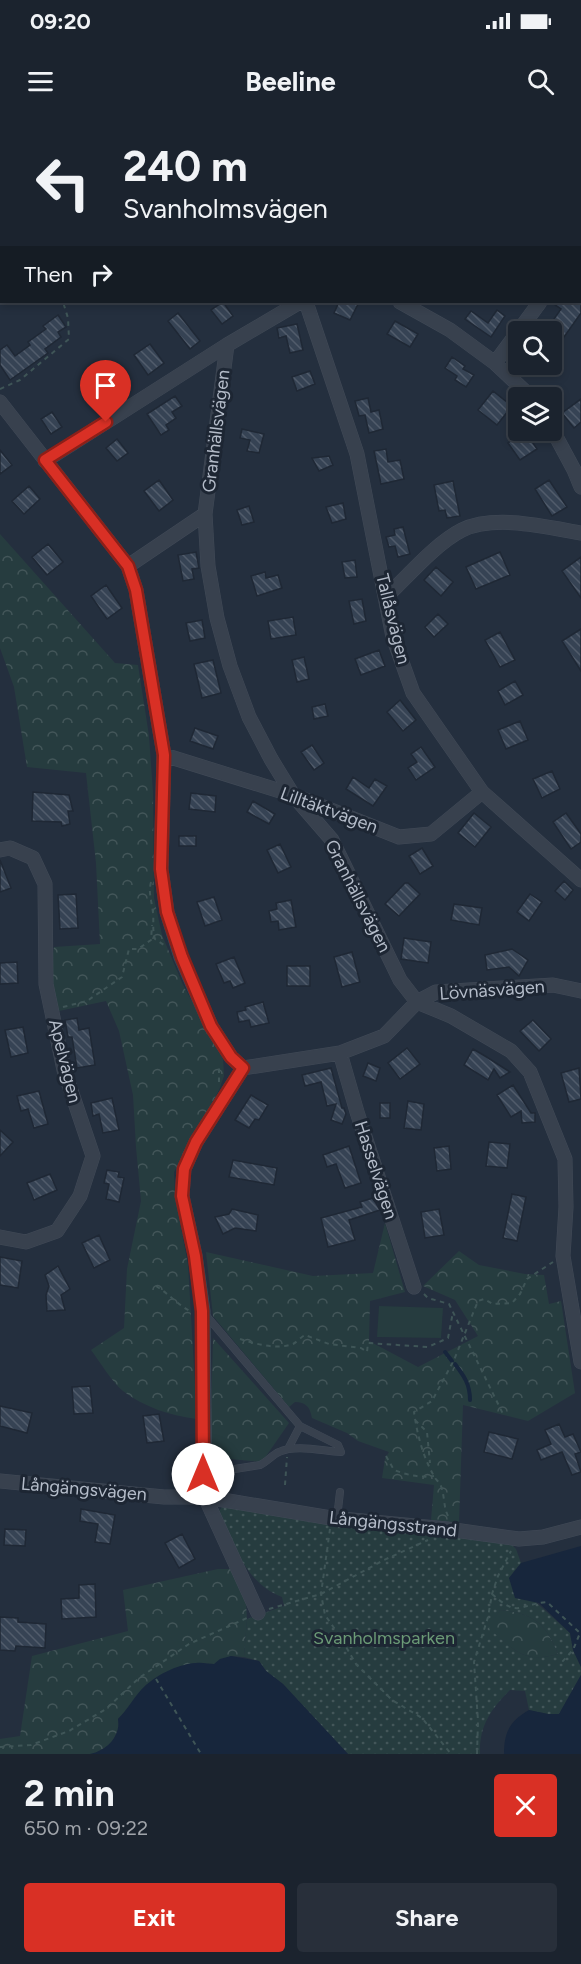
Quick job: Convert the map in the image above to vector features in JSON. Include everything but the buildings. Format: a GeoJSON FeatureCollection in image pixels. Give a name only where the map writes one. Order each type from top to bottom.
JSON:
{"type":"FeatureCollection","features":[{"type":"Feature","properties":{"kind":"street"},"geometry":{"type":"LineString","coordinates":[[45,460],[227,345],[298,303]]}},
{"type":"Feature","properties":{"kind":"street","name":"Tallåsvägen"},"geometry":{"type":"LineString","coordinates":[[306,303],[357,454],[393,637],[413,693],[482,792],[581,880]]}},
{"type":"Feature","properties":{"kind":"street"},"geometry":{"type":"LineString","coordinates":[[402,303],[450,330],[495,363],[520,387]]}},
{"type":"Feature","properties":{"kind":"street"},"geometry":{"type":"LineString","coordinates":[[495,363],[539,303]]}},
{"type":"Feature","properties":{"kind":"street","name":"Granhällsvägen"},"geometry":{"type":"LineString","coordinates":[[227,345],[205,514],[208,566],[217,618],[230,666],[249,717],[270,759],[293,795],[332,840],[400,980],[417,1002]]}},
{"type":"Feature","properties":{"kind":"street"},"geometry":{"type":"LineString","coordinates":[[0,402],[128,566],[136,590],[164,755],[161,869],[167,912],[182,957],[211,1026],[231,1057],[243,1068],[196,1142],[184,1169],[182,1196],[195,1256],[205,1497],[258,1613]]}},
{"type":"Feature","properties":{"kind":"street"},"geometry":{"type":"LineString","coordinates":[[560,441],[578,468],[581,487]]}},
{"type":"Feature","properties":{"kind":"street"},"geometry":{"type":"LineString","coordinates":[[128,566],[205,514]]}},
{"type":"Feature","properties":{"kind":"street"},"geometry":{"type":"LineString","coordinates":[[386,597],[442,544],[463,530],[486,522],[532,525],[581,533]]}},
{"type":"Feature","properties":{"kind":"street","name":"Lilltäktvägen"},"geometry":{"type":"LineString","coordinates":[[164,755],[293,795],[399,837],[431,834],[482,792]]}},
{"type":"Feature","properties":{"kind":"street","name":"Apelvägen"},"geometry":{"type":"LineString","coordinates":[[0,850],[10,848],[33,858],[45,884],[46,984],[64,1070],[93,1156],[80,1196],[57,1231],[26,1242],[0,1237]]}},
{"type":"Feature","properties":{"kind":"street","name":"Lövnäsvägen"},"geometry":{"type":"LineString","coordinates":[[243,1068],[340,1053],[384,1036],[417,1002],[436,992],[468,988],[553,985],[581,991]]}},
{"type":"Feature","properties":{"kind":"street"},"geometry":{"type":"LineString","coordinates":[[417,1002],[451,1016],[511,1051],[530,1072],[565,1159],[566,1207],[563,1256],[581,1362]]}},
{"type":"Feature","properties":{"kind":"street","name":"Hasselvägen"},"geometry":{"type":"LineString","coordinates":[[340,1053],[414,1287]]}},
{"type":"Feature","properties":{"kind":"street","name":"Långängsvägen"},"geometry":{"type":"LineString","coordinates":[[0,1481],[164,1497],[205,1497]]}},
{"type":"Feature","properties":{"kind":"street","name":"Långängsstrand"},"geometry":{"type":"LineString","coordinates":[[205,1497],[334,1518],[447,1529],[519,1539],[543,1537],[581,1527]]}},
{"type":"Feature","properties":{"kind":"lane"},"geometry":{"type":"LineString","coordinates":[[196,1308],[222,1334],[300,1426],[338,1444],[341,1452],[288,1449],[276,1452],[268,1461],[260,1465],[203,1474]]}},
{"type":"Feature","properties":{"kind":"lane"},"geometry":{"type":"LineString","coordinates":[[288,1449],[300,1426]]}},
{"type":"Feature","properties":{"kind":"lane"},"geometry":{"type":"LineString","coordinates":[[334,1518],[340,1492]]}},
{"type":"Feature","properties":{"kind":"path"},"geometry":{"type":"LineString","coordinates":[[0,389],[20,380],[69,339],[68,318],[63,303]]}},
{"type":"Feature","properties":{"kind":"path"},"geometry":{"type":"LineString","coordinates":[[52,1011],[87,1001],[122,977],[129,949],[138,949],[151,940],[152,925]]}},
{"type":"Feature","properties":{"kind":"path"},"geometry":{"type":"LineString","coordinates":[[216,1056],[220,1065],[219,1082]]}},
{"type":"Feature","properties":{"kind":"path"},"geometry":{"type":"LineString","coordinates":[[431,1466],[426,1460],[414,1412],[432,1401],[464,1336],[478,1301],[484,1299],[493,1304],[512,1303],[520,1294],[527,1279],[563,1256]]}},
{"type":"Feature","properties":{"kind":"path"},"geometry":{"type":"LineString","coordinates":[[156,1286],[170,1294],[182,1307],[196,1308]]}},
{"type":"Feature","properties":{"kind":"path"},"geometry":{"type":"LineString","coordinates":[[414,1287],[428,1298],[449,1304],[504,1416]]}},
{"type":"Feature","properties":{"kind":"path"},"geometry":{"type":"LineString","coordinates":[[222,1334],[261,1345],[294,1344],[305,1335],[329,1344],[361,1348],[367,1352],[368,1343],[428,1347],[448,1338],[453,1312]]}},
{"type":"Feature","properties":{"kind":"path"},"geometry":{"type":"LineString","coordinates":[[415,1419],[427,1432],[431,1466],[440,1484],[444,1509],[448,1515],[447,1529]]}},
{"type":"Feature","properties":{"kind":"path"},"geometry":{"type":"LineString","coordinates":[[386,1456],[394,1470],[409,1475],[434,1476]]}},
{"type":"Feature","properties":{"kind":"path"},"geometry":{"type":"LineString","coordinates":[[285,1485],[286,1465]]}},
{"type":"Feature","properties":{"kind":"path"},"geometry":{"type":"LineString","coordinates":[[334,1518],[321,1594],[325,1615],[356,1664],[392,1700],[422,1718],[451,1754]]}},
{"type":"Feature","properties":{"kind":"path"},"geometry":{"type":"LineString","coordinates":[[0,1747],[31,1745],[69,1731],[106,1709],[139,1678],[189,1644],[258,1613],[321,1594],[384,1560],[434,1538]]}},
{"type":"Feature","properties":{"kind":"path"},"geometry":{"type":"LineString","coordinates":[[477,1754],[478,1721],[474,1662],[498,1576],[513,1547]]}},
{"type":"Feature","properties":{"kind":"path"},"geometry":{"type":"LineString","coordinates":[[492,1594],[505,1606],[517,1609],[547,1602],[580,1634],[573,1650],[562,1662]]}},
{"type":"Feature","properties":{"kind":"path"},"geometry":{"type":"LineString","coordinates":[[156,1679],[201,1754]]}},
{"type":"Feature","properties":{"kind":"green space"},"geometry":{"type":"Polygon","coordinates":[[[0,534],[115,663],[138,665],[149,736],[153,793],[154,898],[162,935],[183,985],[223,1058],[224,1076],[219,1090],[174,1172],[175,1196],[188,1265],[197,1419],[158,1410],[131,1397],[115,1382],[91,1350],[124,1328],[127,1269],[141,1201],[133,1095],[119,1031],[106,1001],[59,1011],[57,1003],[52,972],[54,947],[100,944],[96,863],[86,773],[27,767],[14,687],[0,648],[0,534]]]}},
{"type":"Feature","properties":{"kind":"green space"},"geometry":{"type":"Polygon","coordinates":[[[385,1223],[405,1292],[370,1301],[369,1341],[418,1367],[478,1336],[455,1300],[423,1286],[459,1251],[479,1265],[525,1274],[544,1275],[549,1304],[561,1301],[575,1393],[528,1421],[463,1405],[459,1523],[431,1520],[434,1485],[382,1478],[385,1459],[389,1452],[358,1441],[347,1433],[312,1418],[305,1404],[295,1402],[289,1407],[213,1316],[206,1252],[313,1276],[373,1273],[385,1223]]]}},
{"type":"Feature","properties":{"kind":"green space"},"geometry":{"type":"Polygon","coordinates":[[[379,1306],[443,1308],[441,1338],[377,1337],[379,1306]]]}},
{"type":"Feature","properties":{"kind":"green space"},"geometry":{"type":"Polygon","coordinates":[[[213,1338],[289,1423],[262,1462],[210,1457],[213,1338]]]}},
{"type":"Feature","properties":{"kind":"green space","name":"Svanholmsparken"},"geometry":{"type":"Polygon","coordinates":[[[223,1506],[507,1540],[516,1549],[521,1563],[509,1578],[570,1633],[573,1650],[581,1667],[581,1675],[559,1714],[529,1710],[525,1691],[510,1690],[497,1704],[484,1726],[480,1754],[348,1754],[283,1684],[266,1671],[259,1661],[244,1657],[247,1619],[284,1606],[282,1597],[259,1583],[242,1562],[217,1513],[223,1506]],[[500,1610],[489,1629],[513,1649],[527,1656],[546,1657],[558,1654],[549,1634],[543,1627],[530,1617],[500,1610]]]}},
{"type":"Feature","properties":{"kind":"green space"},"geometry":{"type":"Polygon","coordinates":[[[218,1569],[233,1569],[245,1585],[247,1619],[244,1657],[231,1656],[214,1664],[196,1663],[178,1667],[156,1679],[118,1719],[119,1728],[111,1744],[94,1754],[0,1754],[0,1739],[20,1736],[32,1656],[128,1631],[123,1590],[218,1569]]]}},
{"type":"Feature","properties":{"kind":"green space"},"geometry":{"type":"Polygon","coordinates":[[[500,1610],[521,1614],[537,1622],[549,1634],[558,1654],[546,1657],[527,1656],[513,1649],[488,1629],[500,1610]]]}},
{"type":"Feature","properties":{"kind":"water"},"geometry":{"type":"Polygon","coordinates":[[[581,1546],[581,1667],[573,1650],[570,1633],[539,1603],[515,1598],[509,1578],[521,1563],[581,1546]]]}},
{"type":"Feature","properties":{"kind":"water"},"geometry":{"type":"Polygon","coordinates":[[[231,1656],[259,1661],[266,1671],[283,1684],[348,1754],[90,1754],[102,1750],[112,1742],[117,1731],[118,1719],[152,1680],[181,1666],[198,1663],[214,1664],[220,1659],[231,1656]]]}},
{"type":"Feature","properties":{"kind":"water"},"geometry":{"type":"Polygon","coordinates":[[[581,1675],[581,1754],[504,1754],[507,1733],[517,1718],[529,1710],[559,1714],[581,1675]]]}},
{"type":"Feature","properties":{"kind":"waterway"},"geometry":{"type":"LineString","coordinates":[[445,1352],[452,1361]]}},
{"type":"Feature","properties":{"kind":"waterway"},"geometry":{"type":"LineString","coordinates":[[455,1364],[466,1380],[470,1400]]}},
{"type":"Feature","properties":{"kind":"route"},"geometry":{"type":"LineString","coordinates":[[106,422],[45,460],[128,566],[136,590],[164,755],[161,869],[167,912],[182,957],[211,1026],[231,1057],[243,1068],[196,1142],[184,1169],[182,1196],[195,1256],[202,1311],[203,1474]]}}]}
